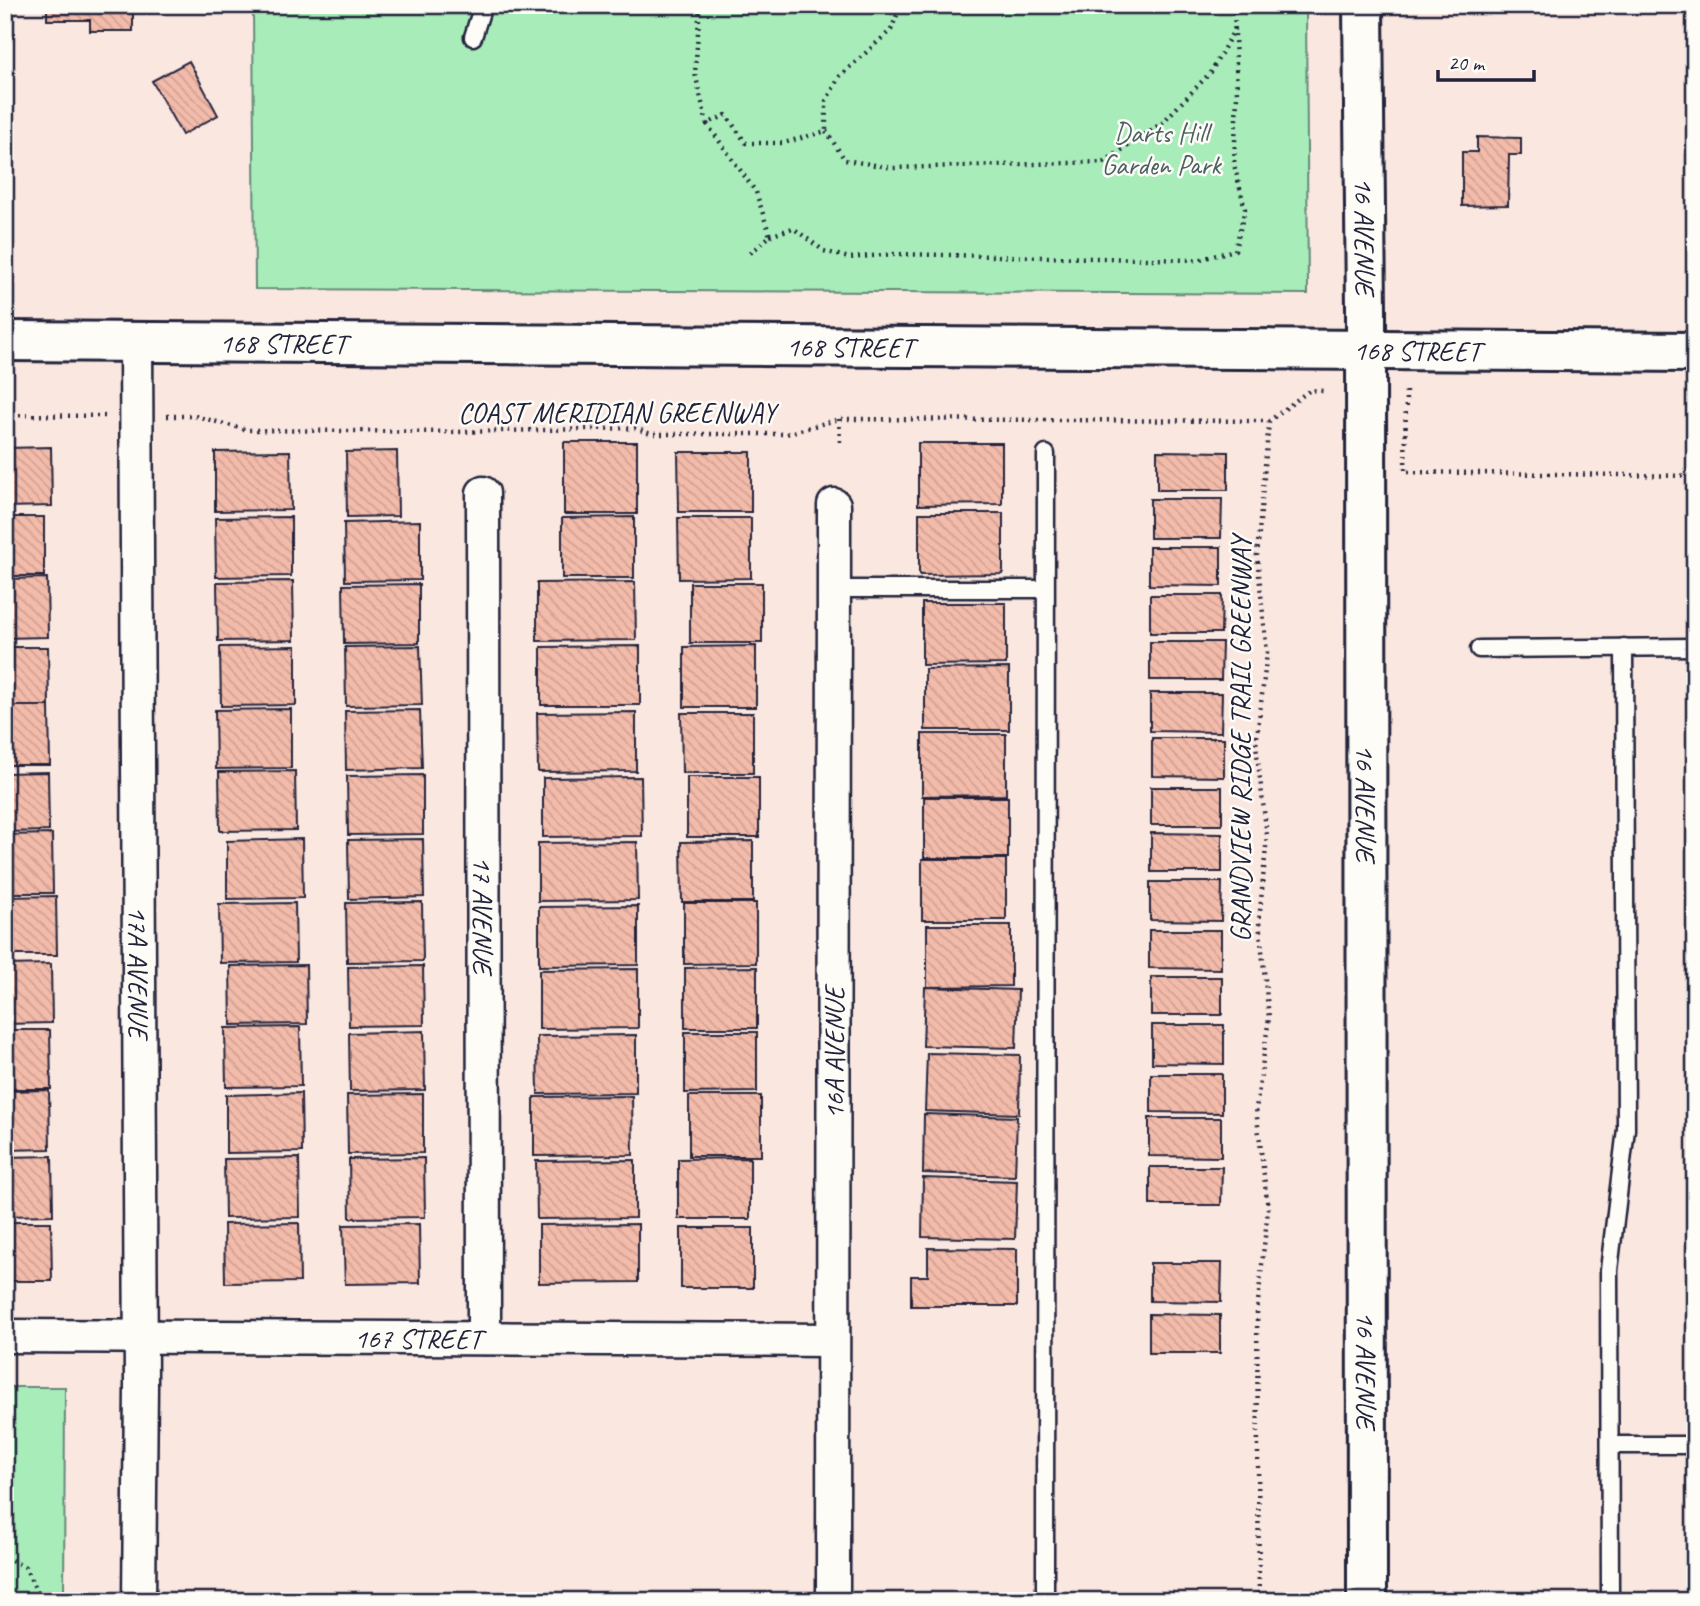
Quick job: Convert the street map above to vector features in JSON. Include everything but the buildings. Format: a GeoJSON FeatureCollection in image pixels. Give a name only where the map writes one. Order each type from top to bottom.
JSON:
{"type":"FeatureCollection","features":[{"type":"Feature","properties":{"kind":"main road","name":"16 AVENUE"},"geometry":{"type":"LineString","coordinates":[[1363,5],[1366,350],[1367,1601]]}},
{"type":"Feature","properties":{"kind":"main road","name":"168 STREET"},"geometry":{"type":"LineString","coordinates":[[5,341],[1695,352]]}},
{"type":"Feature","properties":{"kind":"street","name":"17A AVENUE"},"geometry":{"type":"LineString","coordinates":[[136,342],[141,1336],[139,1601]]}},
{"type":"Feature","properties":{"kind":"street","name":"17 AVENUE"},"geometry":{"type":"LineString","coordinates":[[483,493],[484,1338]]}},
{"type":"Feature","properties":{"kind":"street","name":"16A AVENUE"},"geometry":{"type":"LineString","coordinates":[[833,1601],[834,505]]}},
{"type":"Feature","properties":{"kind":"street","name":"167 STREET"},"geometry":{"type":"LineString","coordinates":[[5,1336],[832,1339]]}},
{"type":"Feature","properties":{"kind":"lane"},"geometry":{"type":"LineString","coordinates":[[473,37],[483,5]]}},
{"type":"Feature","properties":{"kind":"lane"},"geometry":{"type":"LineString","coordinates":[[1045,1601],[1046,454]]}},
{"type":"Feature","properties":{"kind":"lane"},"geometry":{"type":"LineString","coordinates":[[833,589],[1045,589]]}},
{"type":"Feature","properties":{"kind":"lane"},"geometry":{"type":"LineString","coordinates":[[1479,649],[1695,647]]}},
{"type":"Feature","properties":{"kind":"lane"},"geometry":{"type":"LineString","coordinates":[[1611,1598],[1609,1270],[1626,1129],[1624,648]]}},
{"type":"Feature","properties":{"kind":"lane"},"geometry":{"type":"LineString","coordinates":[[1610,1445],[1695,1445]]}},
{"type":"Feature","properties":{"kind":"path"},"geometry":{"type":"LineString","coordinates":[[700,5],[695,73],[706,124],[756,192],[770,236]]}},
{"type":"Feature","properties":{"kind":"path"},"geometry":{"type":"LineString","coordinates":[[901,5],[891,30],[840,76],[827,101],[826,131],[845,160],[893,168],[1104,162],[1162,122],[1211,72],[1235,27]]}},
{"type":"Feature","properties":{"kind":"path"},"geometry":{"type":"LineString","coordinates":[[748,255],[770,236],[793,228],[824,251],[849,258],[894,254],[1198,260],[1235,250],[1245,209],[1234,164],[1237,96],[1234,5]]}},
{"type":"Feature","properties":{"kind":"path"},"geometry":{"type":"LineString","coordinates":[[706,124],[726,114],[746,143],[784,143],[826,131]]}},
{"type":"Feature","properties":{"kind":"path"},"geometry":{"type":"LineString","coordinates":[[1269,421],[1310,390],[1323,391]]}},
{"type":"Feature","properties":{"kind":"path"},"geometry":{"type":"LineString","coordinates":[[1406,391],[1405,472],[1695,476]]}},
{"type":"Feature","properties":{"kind":"path"},"geometry":{"type":"LineString","coordinates":[[5,415],[76,416]]}},
{"type":"Feature","properties":{"kind":"path","name":"COAST MERIDIAN GREENWAY"},"geometry":{"type":"LineString","coordinates":[[195,416],[247,430],[455,432],[635,428],[651,434],[786,434],[839,419],[1269,421]]}},
{"type":"Feature","properties":{"kind":"path"},"geometry":{"type":"LineString","coordinates":[[839,419],[840,443]]}},
{"type":"Feature","properties":{"kind":"path","name":"GRANDVIEW RIDGE TRAIL GREENWAY"},"geometry":{"type":"LineString","coordinates":[[1259,1601],[1258,1311],[1268,1209],[1256,1109],[1269,1018],[1259,922],[1267,836],[1256,745],[1266,653],[1258,555],[1269,421]]}},
{"type":"Feature","properties":{"kind":"path"},"geometry":{"type":"LineString","coordinates":[[5,1557],[25,1567],[37,1592],[36,1601]]}},
{"type":"Feature","properties":{"kind":"green space","name":"Darts Hill Garden Park"},"geometry":{"type":"Polygon","coordinates":[[[253,5],[1306,5],[1308,294],[255,289],[253,5]]]}},
{"type":"Feature","properties":{"kind":"green space"},"geometry":{"type":"Polygon","coordinates":[[[5,1387],[65,1387],[64,1601],[5,1601],[5,1387]]]}}]}
